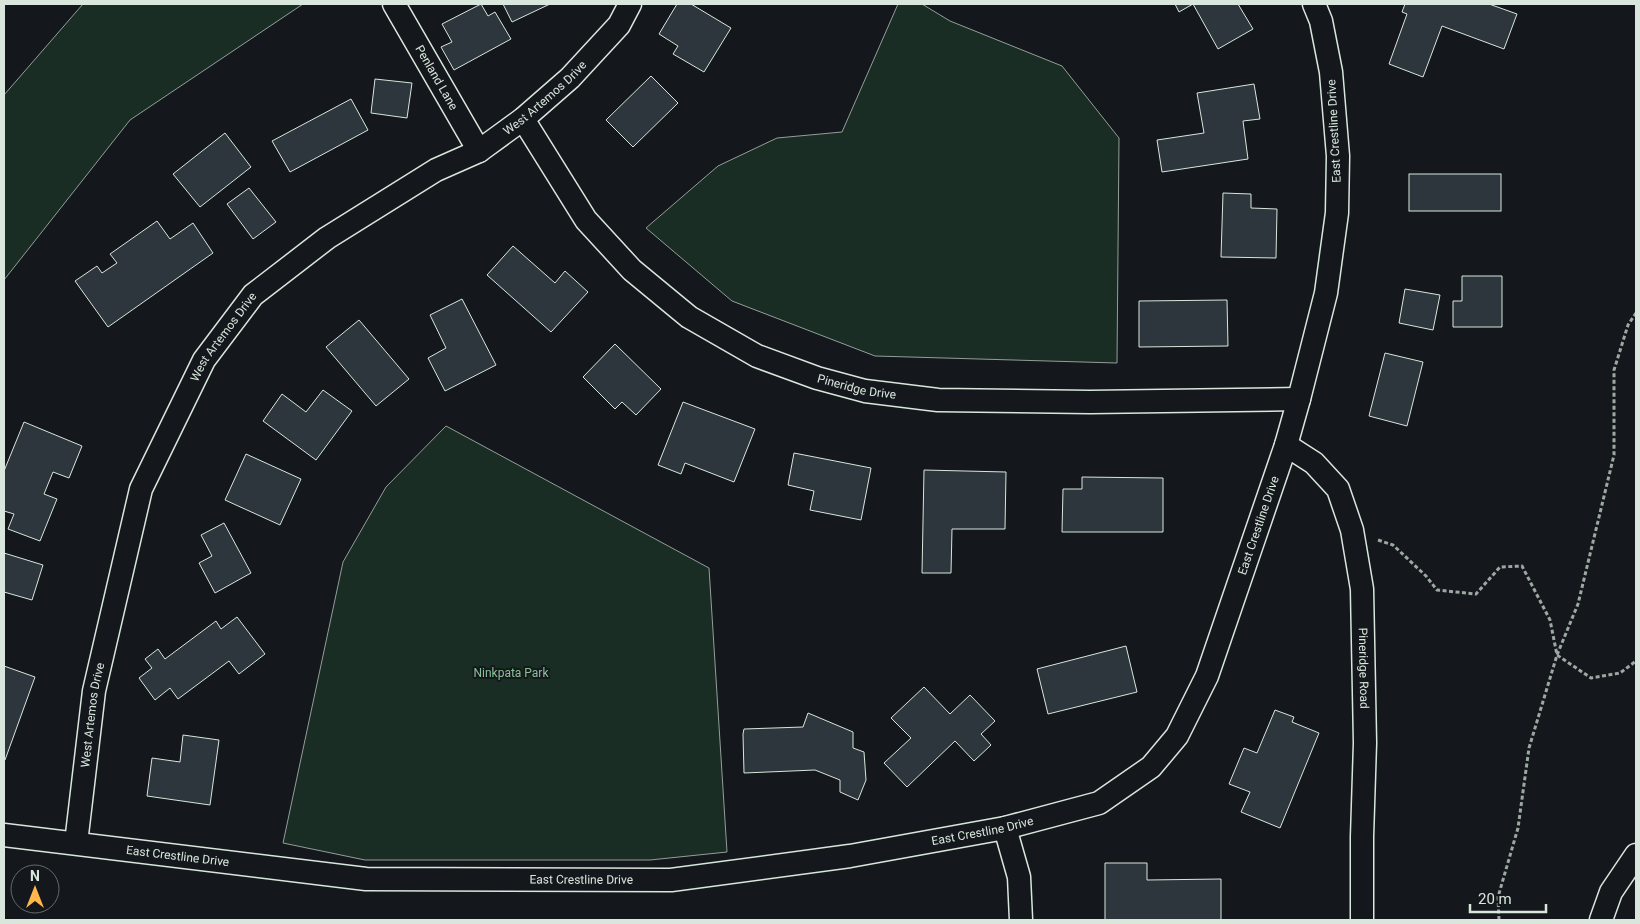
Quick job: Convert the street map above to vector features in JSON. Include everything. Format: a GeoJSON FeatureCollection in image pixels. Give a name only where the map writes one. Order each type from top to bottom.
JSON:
{"type":"FeatureCollection","features":[{"type":"Feature","properties":{"kind":"street","name":"Penland Lane"},"geometry":{"type":"LineString","coordinates":[[394,4],[480,151]]}},
{"type":"Feature","properties":{"kind":"street","name":"West Artemos Drive"},"geometry":{"type":"LineString","coordinates":[[76,843],[94,691],[141,489],[204,360],[253,294],[327,238],[436,170],[480,151],[522,120],[570,78],[619,25],[630,4]]}},
{"type":"Feature","properties":{"kind":"street","name":"East Crestline Drive"},"geometry":{"type":"LineString","coordinates":[[4,835],[366,879],[670,880],[850,856],[1005,828],[1099,803],[1152,767],[1177,736],[1206,676],[1286,445],[1299,399],[1326,293],[1337,212],[1338,156],[1331,72],[1321,21],[1314,4]]}},
{"type":"Feature","properties":{"kind":"street","name":"Pineridge Drive"},"geometry":{"type":"LineString","coordinates":[[522,120],[586,220],[632,270],[689,317],[757,356],[817,378],[865,391],[938,400],[1090,402],[1299,399]]}},
{"type":"Feature","properties":{"kind":"street","name":"Pineridge Road"},"geometry":{"type":"LineString","coordinates":[[1286,445],[1314,463],[1338,489],[1352,530],[1362,589],[1364,742],[1362,920]]}},
{"type":"Feature","properties":{"kind":"street"},"geometry":{"type":"LineString","coordinates":[[1005,828],[1019,877],[1021,920]]}},
{"type":"Feature","properties":{"kind":"street"},"geometry":{"type":"LineString","coordinates":[[1601,920],[1611,892],[1636,855]]}},
{"type":"Feature","properties":{"kind":"path"},"geometry":{"type":"LineString","coordinates":[[1499,920],[1498,897],[1518,828],[1529,748],[1557,655],[1578,604],[1614,455],[1614,370],[1628,325],[1636,313]]}},
{"type":"Feature","properties":{"kind":"path"},"geometry":{"type":"LineString","coordinates":[[1352,530],[1393,545],[1426,576],[1437,590],[1476,594],[1500,567],[1522,566],[1550,620],[1557,655],[1591,678],[1620,673],[1636,662]]}},
{"type":"Feature","properties":{"kind":"green space"},"geometry":{"type":"Polygon","coordinates":[[[83,4],[303,4],[130,120],[4,280],[4,95],[83,4]]]}},
{"type":"Feature","properties":{"kind":"green space"},"geometry":{"type":"Polygon","coordinates":[[[898,4],[922,4],[950,21],[1062,66],[1119,138],[1117,363],[875,356],[732,301],[646,228],[718,166],[777,138],[842,132],[898,4]]]}},
{"type":"Feature","properties":{"kind":"green space","name":"Ninkpata Park"},"geometry":{"type":"Polygon","coordinates":[[[446,426],[709,568],[727,852],[650,860],[365,860],[283,843],[343,562],[386,487],[446,426]]]}},
{"type":"Feature","properties":{"kind":"building"},"geometry":{"type":"Polygon","coordinates":[[[481,4],[488,16],[495,12],[511,39],[454,70],[441,47],[452,42],[442,24],[481,4]]]}},
{"type":"Feature","properties":{"kind":"building"},"geometry":{"type":"Polygon","coordinates":[[[503,4],[550,4],[512,22],[503,4]]]}},
{"type":"Feature","properties":{"kind":"building"},"geometry":{"type":"Polygon","coordinates":[[[677,4],[691,4],[731,28],[704,72],[673,54],[678,46],[659,34],[677,4]]]}},
{"type":"Feature","properties":{"kind":"building"},"geometry":{"type":"Polygon","coordinates":[[[1175,4],[1193,4],[1179,12],[1175,4]]]}},
{"type":"Feature","properties":{"kind":"building"},"geometry":{"type":"Polygon","coordinates":[[[1193,4],[1238,4],[1253,29],[1218,49],[1193,4]]]}},
{"type":"Feature","properties":{"kind":"building"},"geometry":{"type":"Polygon","coordinates":[[[1405,4],[1489,4],[1517,14],[1504,49],[1442,26],[1423,77],[1389,64],[1407,14],[1402,12],[1405,4]]]}},
{"type":"Feature","properties":{"kind":"building"},"geometry":{"type":"Polygon","coordinates":[[[651,76],[678,103],[633,147],[606,120],[651,76]]]}},
{"type":"Feature","properties":{"kind":"building"},"geometry":{"type":"Polygon","coordinates":[[[375,79],[412,83],[407,118],[371,113],[375,79]]]}},
{"type":"Feature","properties":{"kind":"building"},"geometry":{"type":"Polygon","coordinates":[[[1254,84],[1260,119],[1243,121],[1248,159],[1162,172],[1157,140],[1204,133],[1197,93],[1254,84]]]}},
{"type":"Feature","properties":{"kind":"building"},"geometry":{"type":"Polygon","coordinates":[[[351,99],[368,130],[290,172],[272,141],[351,99]]]}},
{"type":"Feature","properties":{"kind":"building"},"geometry":{"type":"Polygon","coordinates":[[[225,133],[251,167],[200,207],[173,174],[225,133]]]}},
{"type":"Feature","properties":{"kind":"building"},"geometry":{"type":"Polygon","coordinates":[[[1409,174],[1501,174],[1501,211],[1409,211],[1409,174]]]}},
{"type":"Feature","properties":{"kind":"building"},"geometry":{"type":"Polygon","coordinates":[[[249,188],[276,222],[253,239],[227,204],[249,188]]]}},
{"type":"Feature","properties":{"kind":"building"},"geometry":{"type":"Polygon","coordinates":[[[1223,193],[1251,194],[1251,208],[1277,209],[1276,258],[1221,257],[1223,193]]]}},
{"type":"Feature","properties":{"kind":"building"},"geometry":{"type":"Polygon","coordinates":[[[157,221],[170,239],[193,223],[213,253],[108,327],[75,281],[97,266],[102,273],[117,263],[110,254],[157,221]]]}},
{"type":"Feature","properties":{"kind":"building"},"geometry":{"type":"Polygon","coordinates":[[[513,246],[555,283],[565,271],[588,292],[551,332],[487,275],[513,246]]]}},
{"type":"Feature","properties":{"kind":"building"},"geometry":{"type":"Polygon","coordinates":[[[1462,276],[1502,276],[1502,327],[1453,327],[1453,301],[1462,301],[1462,276]]]}},
{"type":"Feature","properties":{"kind":"building"},"geometry":{"type":"Polygon","coordinates":[[[1405,289],[1440,295],[1433,330],[1399,323],[1405,289]]]}},
{"type":"Feature","properties":{"kind":"building"},"geometry":{"type":"Polygon","coordinates":[[[462,299],[496,365],[445,391],[428,358],[446,348],[430,315],[462,299]]]}},
{"type":"Feature","properties":{"kind":"building"},"geometry":{"type":"Polygon","coordinates":[[[1227,300],[1228,346],[1139,347],[1139,301],[1227,300]]]}},
{"type":"Feature","properties":{"kind":"building"},"geometry":{"type":"Polygon","coordinates":[[[359,320],[409,379],[376,406],[326,347],[359,320]]]}},
{"type":"Feature","properties":{"kind":"building"},"geometry":{"type":"Polygon","coordinates":[[[615,344],[661,389],[636,415],[622,402],[615,409],[583,377],[615,344]]]}},
{"type":"Feature","properties":{"kind":"building"},"geometry":{"type":"Polygon","coordinates":[[[1385,353],[1423,362],[1407,426],[1369,416],[1385,353]]]}},
{"type":"Feature","properties":{"kind":"building"},"geometry":{"type":"Polygon","coordinates":[[[323,390],[352,411],[316,460],[263,421],[282,394],[306,412],[323,390]]]}},
{"type":"Feature","properties":{"kind":"building"},"geometry":{"type":"Polygon","coordinates":[[[683,402],[755,429],[734,482],[685,463],[681,474],[658,465],[683,402]]]}},
{"type":"Feature","properties":{"kind":"building"},"geometry":{"type":"Polygon","coordinates":[[[24,422],[82,446],[69,478],[53,472],[44,494],[57,499],[40,541],[8,529],[14,514],[4,511],[4,471],[24,422]]]}},
{"type":"Feature","properties":{"kind":"building"},"geometry":{"type":"Polygon","coordinates":[[[794,453],[871,468],[861,520],[810,510],[814,491],[788,485],[794,453]]]}},
{"type":"Feature","properties":{"kind":"building"},"geometry":{"type":"Polygon","coordinates":[[[246,454],[301,479],[280,525],[225,500],[246,454]]]}},
{"type":"Feature","properties":{"kind":"building"},"geometry":{"type":"Polygon","coordinates":[[[924,470],[1006,472],[1005,529],[952,529],[951,573],[922,573],[924,470]]]}},
{"type":"Feature","properties":{"kind":"building"},"geometry":{"type":"Polygon","coordinates":[[[1082,477],[1163,478],[1163,532],[1062,532],[1063,489],[1082,489],[1082,477]]]}},
{"type":"Feature","properties":{"kind":"building"},"geometry":{"type":"Polygon","coordinates":[[[224,523],[251,573],[215,593],[199,563],[212,556],[201,535],[224,523]]]}},
{"type":"Feature","properties":{"kind":"building"},"geometry":{"type":"Polygon","coordinates":[[[4,553],[43,565],[32,600],[4,592],[4,553]]]}},
{"type":"Feature","properties":{"kind":"building"},"geometry":{"type":"Polygon","coordinates":[[[237,617],[265,654],[239,674],[229,661],[178,699],[170,688],[155,700],[139,678],[152,668],[145,659],[158,649],[165,659],[216,621],[221,629],[237,617]]]}},
{"type":"Feature","properties":{"kind":"building"},"geometry":{"type":"Polygon","coordinates":[[[1126,646],[1137,692],[1048,714],[1037,669],[1126,646]]]}},
{"type":"Feature","properties":{"kind":"building"},"geometry":{"type":"Polygon","coordinates":[[[4,666],[35,677],[5,760],[4,759],[4,666]]]}},
{"type":"Feature","properties":{"kind":"building"},"geometry":{"type":"Polygon","coordinates":[[[924,687],[950,714],[970,695],[995,721],[981,734],[991,745],[974,761],[955,741],[907,787],[884,763],[911,738],[891,718],[924,687]]]}},
{"type":"Feature","properties":{"kind":"building"},"geometry":{"type":"Polygon","coordinates":[[[1275,710],[1294,717],[1292,722],[1319,733],[1280,828],[1241,812],[1250,792],[1229,784],[1244,748],[1257,753],[1275,710]]]}},
{"type":"Feature","properties":{"kind":"building"},"geometry":{"type":"Polygon","coordinates":[[[808,713],[853,732],[853,748],[864,752],[866,780],[858,800],[840,792],[840,780],[815,770],[744,773],[744,729],[803,727],[808,713]]]}},
{"type":"Feature","properties":{"kind":"building"},"geometry":{"type":"Polygon","coordinates":[[[183,735],[219,740],[210,805],[147,796],[152,758],[180,762],[183,735]]]}},
{"type":"Feature","properties":{"kind":"building"},"geometry":{"type":"Polygon","coordinates":[[[1105,863],[1147,863],[1147,880],[1221,879],[1221,920],[1105,920],[1105,863]]]}}]}
